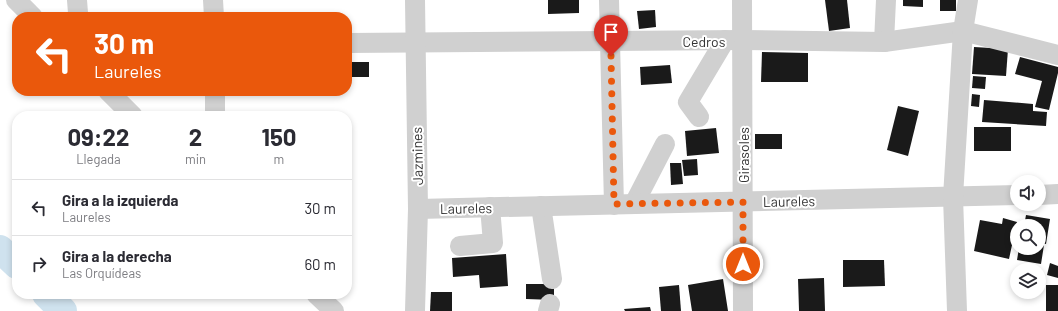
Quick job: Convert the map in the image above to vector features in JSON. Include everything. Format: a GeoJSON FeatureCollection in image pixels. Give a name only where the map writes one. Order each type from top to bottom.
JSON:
{"type":"FeatureCollection","features":[{"type":"Feature","properties":{"kind":"street"},"geometry":{"type":"LineString","coordinates":[[16,0],[28,12]]}},
{"type":"Feature","properties":{"kind":"street"},"geometry":{"type":"LineString","coordinates":[[213,0],[214,12]]}},
{"type":"Feature","properties":{"kind":"street","name":"Jazmines"},"geometry":{"type":"LineString","coordinates":[[415,0],[418,209],[415,311]]}},
{"type":"Feature","properties":{"kind":"street"},"geometry":{"type":"LineString","coordinates":[[610,0],[614,204]]}},
{"type":"Feature","properties":{"kind":"street","name":"Girasoles"},"geometry":{"type":"LineString","coordinates":[[742,0],[734,40],[743,202],[743,311]]}},
{"type":"Feature","properties":{"kind":"street"},"geometry":{"type":"LineString","coordinates":[[884,42],[886,0]]}},
{"type":"Feature","properties":{"kind":"street"},"geometry":{"type":"LineString","coordinates":[[957,311],[953,197],[963,31],[968,0]]}},
{"type":"Feature","properties":{"kind":"street","name":"Cedros"},"geometry":{"type":"LineString","coordinates":[[352,43],[734,40],[884,42],[963,31],[1058,55]]}},
{"type":"Feature","properties":{"kind":"street"},"geometry":{"type":"LineString","coordinates":[[699,117],[688,102],[734,40]]}},
{"type":"Feature","properties":{"kind":"street"},"geometry":{"type":"LineString","coordinates":[[113,96],[128,111]]}},
{"type":"Feature","properties":{"kind":"street"},"geometry":{"type":"LineString","coordinates":[[215,96],[215,111]]}},
{"type":"Feature","properties":{"kind":"street"},"geometry":{"type":"LineString","coordinates":[[634,204],[665,144]]}},
{"type":"Feature","properties":{"kind":"street"},"geometry":{"type":"LineString","coordinates":[[1046,195],[1058,194]]}},
{"type":"Feature","properties":{"kind":"street","name":"Laureles"},"geometry":{"type":"LineString","coordinates":[[418,209],[1010,195]]}},
{"type":"Feature","properties":{"kind":"street"},"geometry":{"type":"LineString","coordinates":[[541,206],[552,279]]}},
{"type":"Feature","properties":{"kind":"street"},"geometry":{"type":"LineString","coordinates":[[460,246],[493,243],[490,207]]}},
{"type":"Feature","properties":{"kind":"street"},"geometry":{"type":"LineString","coordinates":[[321,299],[334,311]]}},
{"type":"Feature","properties":{"kind":"building"},"geometry":{"type":"Polygon","coordinates":[[[548,0],[579,0],[579,13],[548,14],[548,0]]]}},
{"type":"Feature","properties":{"kind":"building"},"geometry":{"type":"Polygon","coordinates":[[[825,0],[847,0],[850,28],[829,31],[825,0]]]}},
{"type":"Feature","properties":{"kind":"building"},"geometry":{"type":"Polygon","coordinates":[[[903,0],[923,0],[923,7],[903,6],[903,0]]]}},
{"type":"Feature","properties":{"kind":"building"},"geometry":{"type":"Polygon","coordinates":[[[940,0],[956,0],[956,11],[940,11],[940,0]]]}},
{"type":"Feature","properties":{"kind":"building"},"geometry":{"type":"Polygon","coordinates":[[[655,10],[656,27],[639,29],[637,11],[655,10]]]}},
{"type":"Feature","properties":{"kind":"building"},"geometry":{"type":"Polygon","coordinates":[[[974,47],[1008,49],[1006,76],[972,74],[974,47]]]}},
{"type":"Feature","properties":{"kind":"building"},"geometry":{"type":"Polygon","coordinates":[[[762,52],[808,53],[808,82],[761,82],[762,52]]]}},
{"type":"Feature","properties":{"kind":"building"},"geometry":{"type":"Polygon","coordinates":[[[1020,57],[1058,67],[1058,73],[1049,110],[1035,107],[1042,81],[1015,74],[1020,57]]]}},
{"type":"Feature","properties":{"kind":"building"},"geometry":{"type":"Polygon","coordinates":[[[352,62],[369,62],[369,77],[352,77],[352,62]]]}},
{"type":"Feature","properties":{"kind":"building"},"geometry":{"type":"Polygon","coordinates":[[[670,65],[672,83],[641,85],[640,67],[670,65]]]}},
{"type":"Feature","properties":{"kind":"building"},"geometry":{"type":"Polygon","coordinates":[[[973,76],[986,77],[985,89],[972,88],[973,76]]]}},
{"type":"Feature","properties":{"kind":"building"},"geometry":{"type":"Polygon","coordinates":[[[972,94],[980,95],[979,107],[971,106],[972,94]]]}},
{"type":"Feature","properties":{"kind":"building"},"geometry":{"type":"Polygon","coordinates":[[[984,100],[1033,104],[1033,111],[1047,112],[1046,126],[982,122],[984,100]]]}},
{"type":"Feature","properties":{"kind":"building"},"geometry":{"type":"Polygon","coordinates":[[[898,106],[919,111],[908,156],[887,150],[898,106]]]}},
{"type":"Feature","properties":{"kind":"building"},"geometry":{"type":"Polygon","coordinates":[[[974,127],[1011,127],[1011,151],[974,151],[974,127]]]}},
{"type":"Feature","properties":{"kind":"building"},"geometry":{"type":"Polygon","coordinates":[[[716,128],[719,153],[687,156],[685,131],[716,128]]]}},
{"type":"Feature","properties":{"kind":"building"},"geometry":{"type":"Polygon","coordinates":[[[755,134],[782,134],[782,149],[755,149],[755,134]]]}},
{"type":"Feature","properties":{"kind":"building"},"geometry":{"type":"Polygon","coordinates":[[[697,159],[698,175],[684,176],[682,160],[697,159]]]}},
{"type":"Feature","properties":{"kind":"building"},"geometry":{"type":"Polygon","coordinates":[[[670,163],[681,163],[683,184],[671,185],[670,163]]]}},
{"type":"Feature","properties":{"kind":"building"},"geometry":{"type":"Polygon","coordinates":[[[1026,215],[1050,219],[1046,244],[1046,219],[1025,219],[1026,215]]]}},
{"type":"Feature","properties":{"kind":"building"},"geometry":{"type":"Polygon","coordinates":[[[1003,218],[1010,220],[1009,259],[974,251],[980,220],[1002,224],[1003,218]]]}},
{"type":"Feature","properties":{"kind":"building"},"geometry":{"type":"Polygon","coordinates":[[[506,254],[508,286],[480,288],[479,275],[453,277],[452,258],[506,254]]]}},
{"type":"Feature","properties":{"kind":"building"},"geometry":{"type":"Polygon","coordinates":[[[1018,255],[1042,255],[1041,263],[1017,260],[1018,255]]]}},
{"type":"Feature","properties":{"kind":"building"},"geometry":{"type":"Polygon","coordinates":[[[843,260],[884,260],[885,286],[843,287],[843,260]]]}},
{"type":"Feature","properties":{"kind":"building"},"geometry":{"type":"Polygon","coordinates":[[[1050,263],[1058,266],[1058,278],[1047,275],[1050,263]]]}},
{"type":"Feature","properties":{"kind":"building"},"geometry":{"type":"Polygon","coordinates":[[[824,278],[825,311],[799,311],[798,279],[824,278]]]}},
{"type":"Feature","properties":{"kind":"building"},"geometry":{"type":"Polygon","coordinates":[[[723,279],[728,311],[692,311],[688,285],[723,279]]]}},
{"type":"Feature","properties":{"kind":"building"},"geometry":{"type":"Polygon","coordinates":[[[526,284],[554,284],[554,300],[526,299],[526,284]]]}},
{"type":"Feature","properties":{"kind":"building"},"geometry":{"type":"Polygon","coordinates":[[[679,285],[681,311],[661,311],[659,287],[679,285]]]}},
{"type":"Feature","properties":{"kind":"building"},"geometry":{"type":"Polygon","coordinates":[[[1046,285],[1058,285],[1058,311],[1046,311],[1046,285]]]}},
{"type":"Feature","properties":{"kind":"building"},"geometry":{"type":"Polygon","coordinates":[[[431,292],[452,292],[452,311],[430,311],[431,292]]]}},
{"type":"Feature","properties":{"kind":"building"},"geometry":{"type":"Polygon","coordinates":[[[650,307],[651,311],[625,311],[624,309],[650,307]]]}},
{"type":"Feature","properties":{"kind":"waterway"},"geometry":{"type":"LineString","coordinates":[[0,249],[12,260]]}},
{"type":"Feature","properties":{"kind":"waterway"},"geometry":{"type":"LineString","coordinates":[[51,299],[63,311]]}},
{"type":"Feature","properties":{"kind":"route"},"geometry":{"type":"LineString","coordinates":[[611,56],[614,204],[743,202],[743,264]]}}]}
